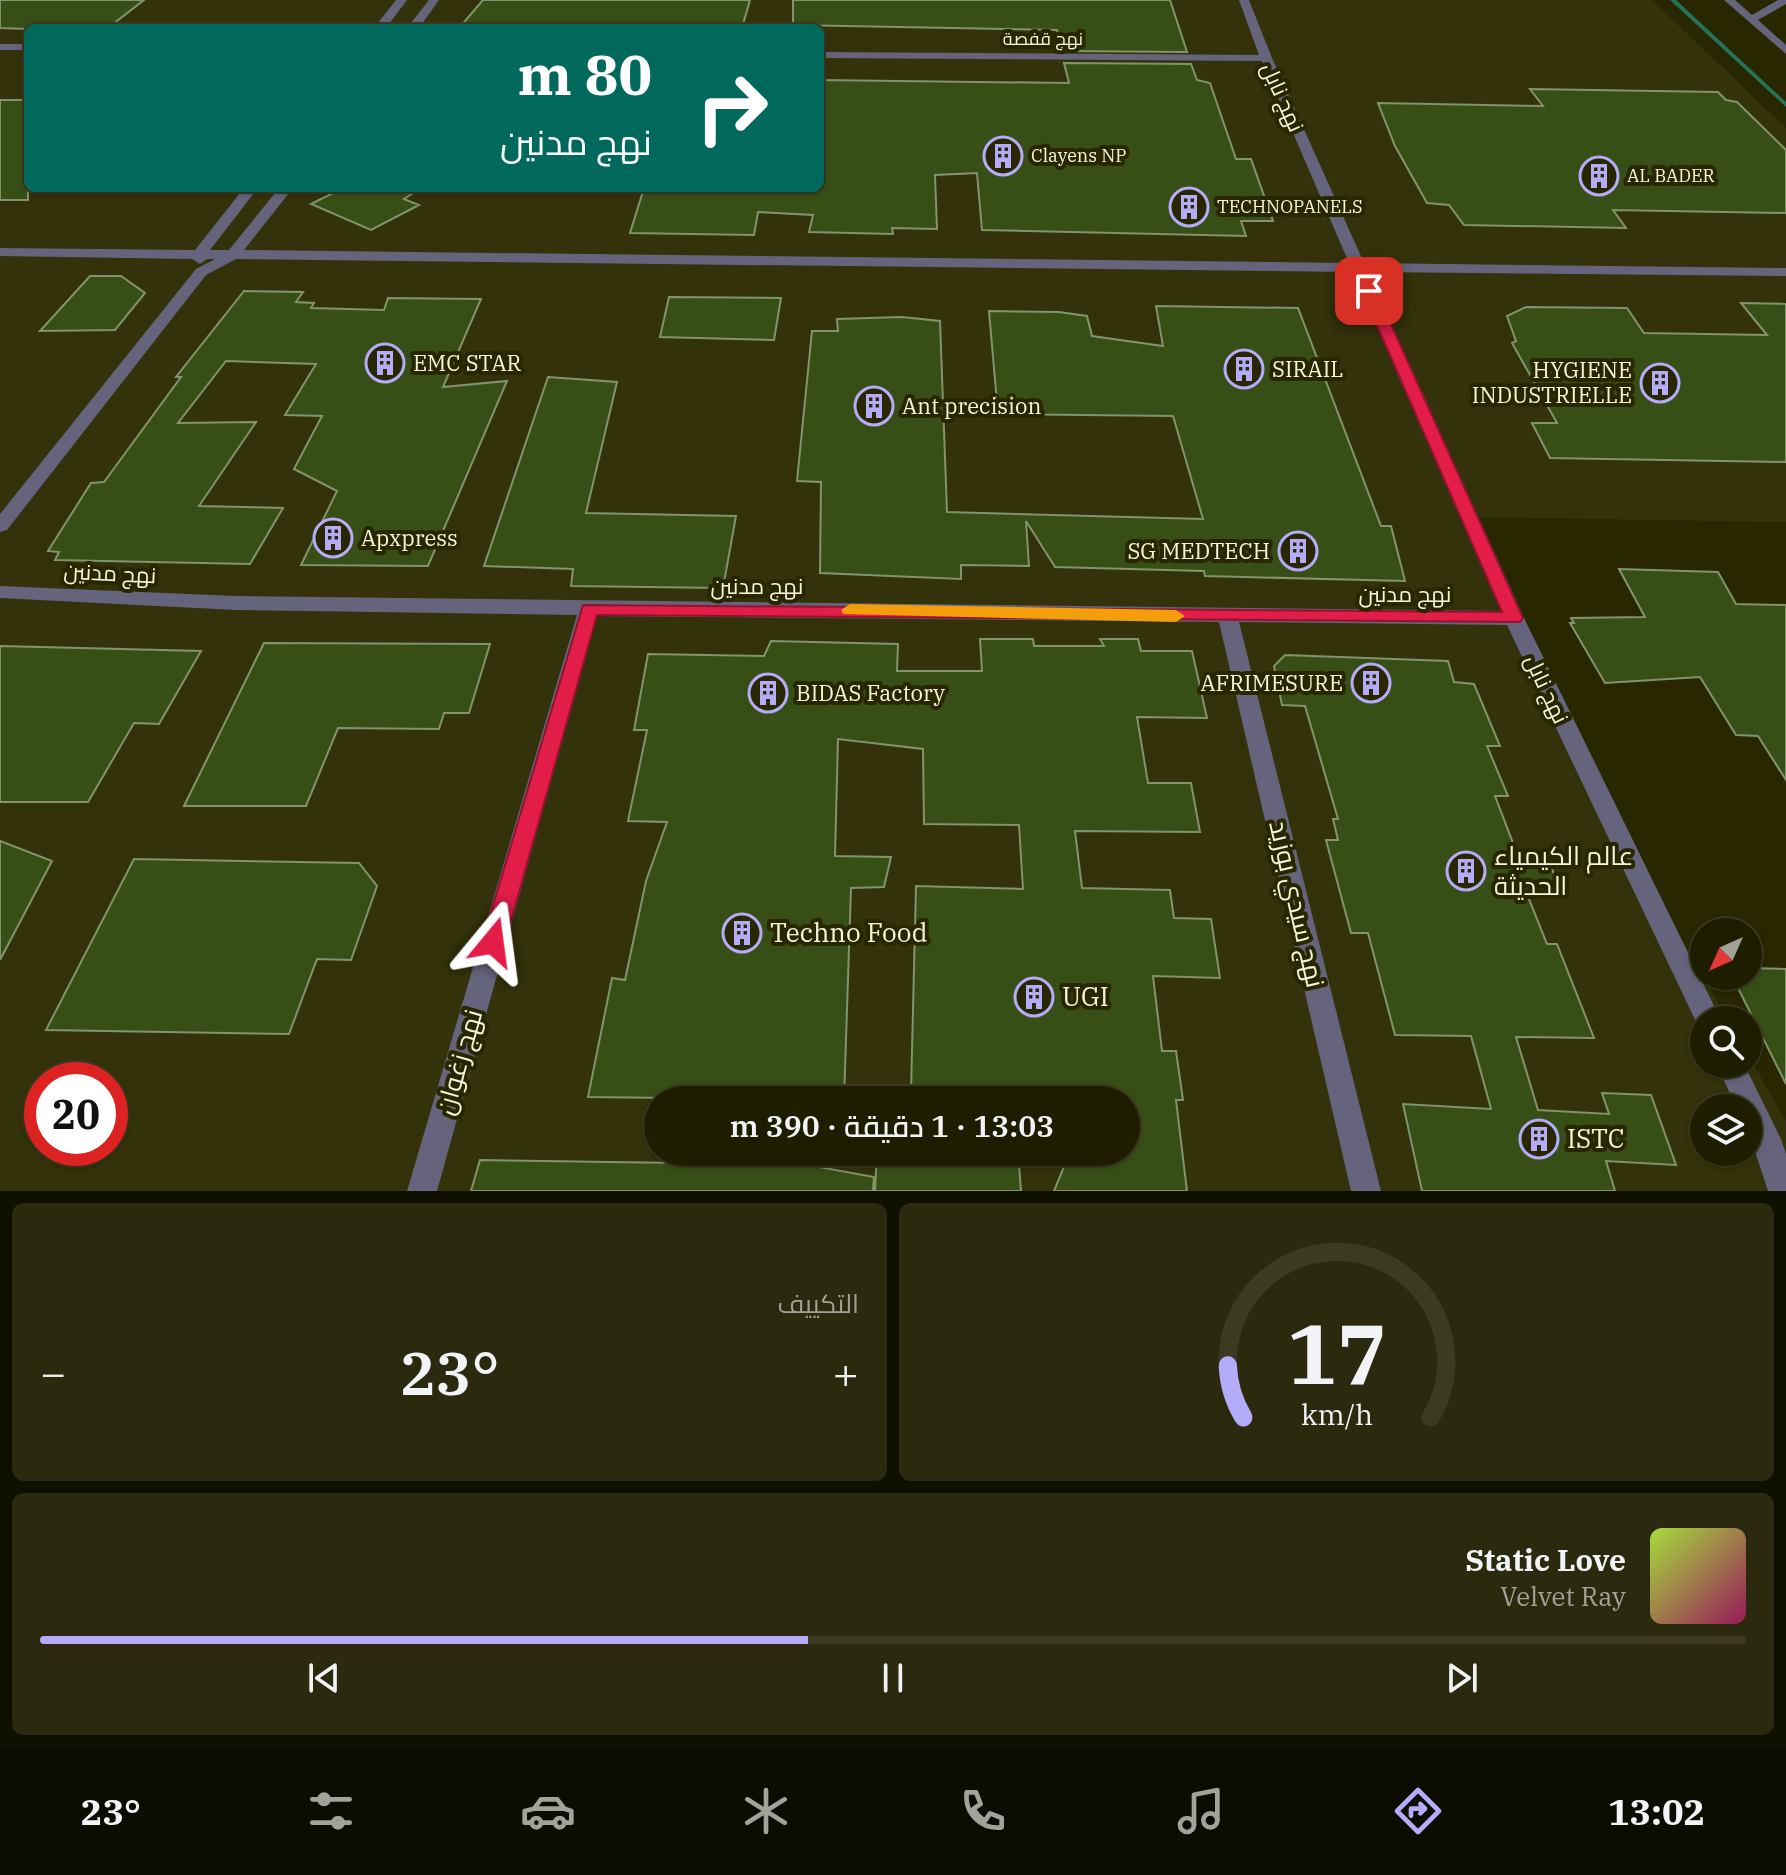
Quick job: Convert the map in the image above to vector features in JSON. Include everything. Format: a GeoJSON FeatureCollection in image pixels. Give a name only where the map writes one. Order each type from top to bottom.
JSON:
{"type":"FeatureCollection","features":[{"type":"Feature","properties":{"kind":"street"},"geometry":{"type":"LineString","coordinates":[[383,24],[402,0]]}},
{"type":"Feature","properties":{"kind":"street"},"geometry":{"type":"LineString","coordinates":[[416,24],[434,0]]}},
{"type":"Feature","properties":{"kind":"street","name":"نهج نابل"},"geometry":{"type":"LineString","coordinates":[[1244,0],[1266,58],[1514,618],[1701,1006]]}},
{"type":"Feature","properties":{"kind":"street"},"geometry":{"type":"LineString","coordinates":[[1729,0],[1786,51]]}},
{"type":"Feature","properties":{"kind":"street"},"geometry":{"type":"LineString","coordinates":[[1751,20],[1786,0]]}},
{"type":"Feature","properties":{"kind":"street"},"geometry":{"type":"LineString","coordinates":[[0,47],[24,47]]}},
{"type":"Feature","properties":{"kind":"street","name":"نهج قفصة"},"geometry":{"type":"LineString","coordinates":[[824,55],[1266,58]]}},
{"type":"Feature","properties":{"kind":"street"},"geometry":{"type":"LineString","coordinates":[[0,526],[200,263],[248,192]]}},
{"type":"Feature","properties":{"kind":"street"},"geometry":{"type":"LineString","coordinates":[[233,255],[283,192]]}},
{"type":"Feature","properties":{"kind":"street"},"geometry":{"type":"LineString","coordinates":[[0,252],[200,263],[233,255],[1786,272]]}},
{"type":"Feature","properties":{"kind":"street","name":"نهج مدنين"},"geometry":{"type":"LineString","coordinates":[[0,592],[236,603],[1514,618]]}},
{"type":"Feature","properties":{"kind":"street","name":"نهج زغوان"},"geometry":{"type":"LineString","coordinates":[[422,1191],[589,609]]}},
{"type":"Feature","properties":{"kind":"street","name":"نهج سيدي بوزيد"},"geometry":{"type":"LineString","coordinates":[[1228,617],[1366,1191]]}},
{"type":"Feature","properties":{"kind":"street"},"geometry":{"type":"LineString","coordinates":[[1738,1078],[1776,1140],[1783,1186]]}},
{"type":"Feature","properties":{"kind":"shaded area"},"geometry":{"type":"Polygon","coordinates":[[[0,0],[1652,0],[1786,128],[1786,522],[1463,517],[1532,677],[1690,954],[1690,990],[1711,990],[1720,1006],[1690,1006],[1690,1078],[1761,1078],[1786,1121],[1786,1191],[0,1191],[0,0]]]}},
{"type":"Feature","properties":{"kind":"building"},"geometry":{"type":"Polygon","coordinates":[[[0,0],[144,0],[113,24],[24,24],[24,29],[0,28],[0,0]]]}},
{"type":"Feature","properties":{"kind":"building"},"geometry":{"type":"Polygon","coordinates":[[[483,0],[750,0],[743,24],[462,24],[483,0]]]}},
{"type":"Feature","properties":{"kind":"building"},"geometry":{"type":"Polygon","coordinates":[[[793,0],[1170,0],[1187,52],[1062,51],[1057,30],[793,24],[793,0]]]}},
{"type":"Feature","properties":{"kind":"building"},"geometry":{"type":"Polygon","coordinates":[[[1064,63],[1191,64],[1197,80],[1210,83],[1236,159],[1251,159],[1273,221],[1241,221],[1246,236],[982,230],[977,173],[935,175],[937,229],[892,228],[893,234],[809,232],[813,215],[758,212],[754,235],[630,233],[643,192],[824,192],[824,80],[1069,83],[1064,63]]]}},
{"type":"Feature","properties":{"kind":"building","name":"AL BADER"},"geometry":{"type":"Polygon","coordinates":[[[1530,89],[1718,92],[1726,100],[1737,102],[1786,150],[1786,213],[1613,210],[1626,228],[1464,225],[1449,205],[1427,203],[1395,146],[1378,103],[1543,106],[1530,89]]]}},
{"type":"Feature","properties":{"kind":"building"},"geometry":{"type":"Polygon","coordinates":[[[0,100],[24,100],[24,192],[28,192],[28,200],[0,200],[0,100]]]}},
{"type":"Feature","properties":{"kind":"building"},"geometry":{"type":"Polygon","coordinates":[[[335,192],[415,192],[404,199],[419,205],[371,230],[311,204],[335,192]]]}},
{"type":"Feature","properties":{"kind":"building"},"geometry":{"type":"Polygon","coordinates":[[[90,276],[121,276],[145,293],[115,330],[40,331],[90,276]]]}},
{"type":"Feature","properties":{"kind":"building"},"geometry":{"type":"Polygon","coordinates":[[[244,291],[303,292],[296,302],[314,303],[311,308],[384,310],[388,298],[481,299],[443,387],[507,381],[428,566],[301,565],[337,491],[294,469],[322,416],[285,415],[316,364],[226,361],[178,423],[256,422],[199,506],[283,508],[250,564],[55,560],[59,552],[48,551],[91,483],[104,482],[181,377],[176,377],[244,291]]]}},
{"type":"Feature","properties":{"kind":"building"},"geometry":{"type":"Polygon","coordinates":[[[669,297],[781,298],[774,340],[660,337],[669,297]]]}},
{"type":"Feature","properties":{"kind":"building","name":"HYGIENE INDUSTRIELLE"},"geometry":{"type":"Polygon","coordinates":[[[1741,303],[1786,304],[1786,462],[1550,458],[1532,423],[1557,423],[1512,343],[1516,341],[1507,316],[1526,307],[1627,308],[1644,333],[1767,335],[1741,303]]]}},
{"type":"Feature","properties":{"kind":"building"},"geometry":{"type":"Polygon","coordinates":[[[1156,306],[1298,308],[1381,526],[1391,526],[1405,581],[1205,576],[1204,571],[1055,567],[1026,521],[1029,566],[961,565],[961,579],[820,573],[821,482],[797,481],[812,331],[838,331],[837,319],[902,317],[940,321],[947,512],[1203,519],[1173,416],[998,414],[989,311],[1059,312],[1087,316],[1092,336],[1163,346],[1156,306]]]}},
{"type":"Feature","properties":{"kind":"building"},"geometry":{"type":"Polygon","coordinates":[[[548,377],[617,382],[586,513],[736,516],[723,588],[571,586],[573,569],[484,566],[548,377]]]}},
{"type":"Feature","properties":{"kind":"building"},"geometry":{"type":"Polygon","coordinates":[[[1619,569],[1718,572],[1736,604],[1786,605],[1786,780],[1758,736],[1736,735],[1700,677],[1605,683],[1570,623],[1574,623],[1571,618],[1645,617],[1619,569]]]}},
{"type":"Feature","properties":{"kind":"building"},"geometry":{"type":"Polygon","coordinates":[[[980,639],[1033,639],[1034,646],[1104,646],[1100,639],[1138,639],[1141,651],[1192,651],[1207,718],[1137,717],[1148,783],[1191,783],[1200,832],[1075,831],[1082,888],[1170,890],[1174,918],[1211,919],[1220,978],[1153,976],[1162,1051],[1176,1051],[1183,1100],[1176,1100],[1187,1191],[1054,1191],[1064,1166],[1140,1166],[1140,1086],[911,1086],[916,886],[1023,889],[1019,825],[924,824],[923,749],[838,739],[835,856],[891,857],[884,887],[851,888],[844,1086],[644,1086],[644,1098],[588,1097],[612,978],[625,980],[646,881],[667,822],[628,821],[647,730],[634,730],[648,654],[764,656],[771,641],[898,644],[897,671],[982,671],[980,639]]]}},
{"type":"Feature","properties":{"kind":"building"},"geometry":{"type":"Polygon","coordinates":[[[264,643],[490,644],[469,713],[444,713],[439,729],[338,728],[306,806],[184,806],[264,643]]]}},
{"type":"Feature","properties":{"kind":"building"},"geometry":{"type":"Polygon","coordinates":[[[0,646],[201,651],[159,724],[134,723],[88,802],[0,802],[0,646]]]}},
{"type":"Feature","properties":{"kind":"building"},"geometry":{"type":"Polygon","coordinates":[[[1285,655],[1448,661],[1454,682],[1474,684],[1500,746],[1487,746],[1508,796],[1495,796],[1518,856],[1547,857],[1558,884],[1523,884],[1547,944],[1557,944],[1594,1038],[1516,1037],[1538,1110],[1609,1114],[1602,1093],[1651,1095],[1676,1165],[1606,1161],[1615,1191],[1422,1191],[1403,1104],[1491,1109],[1471,1036],[1395,1035],[1368,933],[1351,933],[1326,840],[1338,840],[1333,819],[1338,819],[1305,706],[1282,705],[1274,666],[1285,655]]]}},
{"type":"Feature","properties":{"kind":"building"},"geometry":{"type":"Polygon","coordinates":[[[0,841],[52,861],[0,960],[0,841]]]}},
{"type":"Feature","properties":{"kind":"building"},"geometry":{"type":"Polygon","coordinates":[[[134,859],[359,863],[377,886],[351,960],[317,959],[289,1034],[46,1030],[134,859]]]}},
{"type":"Feature","properties":{"kind":"building"},"geometry":{"type":"Polygon","coordinates":[[[1762,968],[1786,969],[1786,1084],[1762,1036],[1762,1006],[1747,1006],[1739,990],[1762,990],[1762,968]]]}},
{"type":"Feature","properties":{"kind":"building"},"geometry":{"type":"Polygon","coordinates":[[[480,1160],[644,1162],[644,1166],[814,1166],[874,1177],[873,1191],[471,1191],[480,1160]]]}},
{"type":"Feature","properties":{"kind":"building"},"geometry":{"type":"Polygon","coordinates":[[[876,1166],[1019,1166],[1021,1191],[875,1191],[876,1166]]]}},
{"type":"Feature","properties":{"kind":"waterway"},"geometry":{"type":"LineString","coordinates":[[1673,0],[1786,105]]}},
{"type":"Feature","properties":{"kind":"slow traffic"},"geometry":{"type":"LineString","coordinates":[[850,610],[1176,616]]}},
{"type":"Feature","properties":{"kind":"place","name":"Clayens NP"},"geometry":{"type":"Point","coordinates":[1003,156]}},
{"type":"Feature","properties":{"kind":"place","name":"AL BADER"},"geometry":{"type":"Point","coordinates":[1599,176]}},
{"type":"Feature","properties":{"kind":"place","name":"TECHNOPANELS"},"geometry":{"type":"Point","coordinates":[1189,207]}},
{"type":"Feature","properties":{"kind":"place","name":"EMC STAR"},"geometry":{"type":"Point","coordinates":[385,363]}},
{"type":"Feature","properties":{"kind":"place","name":"SIRAIL"},"geometry":{"type":"Point","coordinates":[1244,369]}},
{"type":"Feature","properties":{"kind":"place","name":"HYGIENE INDUSTRIELLE"},"geometry":{"type":"Point","coordinates":[1660,383]}},
{"type":"Feature","properties":{"kind":"place","name":"Ant precision"},"geometry":{"type":"Point","coordinates":[874,406]}},
{"type":"Feature","properties":{"kind":"place","name":"Apxpress"},"geometry":{"type":"Point","coordinates":[333,538]}},
{"type":"Feature","properties":{"kind":"place","name":"SG MEDTECH"},"geometry":{"type":"Point","coordinates":[1298,551]}},
{"type":"Feature","properties":{"kind":"place","name":"AFRIMESURE"},"geometry":{"type":"Point","coordinates":[1371,683]}},
{"type":"Feature","properties":{"kind":"place","name":"BIDAS Factory"},"geometry":{"type":"Point","coordinates":[768,693]}},
{"type":"Feature","properties":{"kind":"place","name":"عالم الكيمياء الحديثة"},"geometry":{"type":"Point","coordinates":[1466,871]}},
{"type":"Feature","properties":{"kind":"place","name":"Techno Food"},"geometry":{"type":"Point","coordinates":[742,933]}},
{"type":"Feature","properties":{"kind":"place","name":"UGI"},"geometry":{"type":"Point","coordinates":[1034,997]}},
{"type":"Feature","properties":{"kind":"place","name":"ISTC"},"geometry":{"type":"Point","coordinates":[1539,1139]}},
{"type":"Feature","properties":{"kind":"route"},"geometry":{"type":"LineString","coordinates":[[493,942],[589,609],[1514,618],[1369,291]]}}]}
